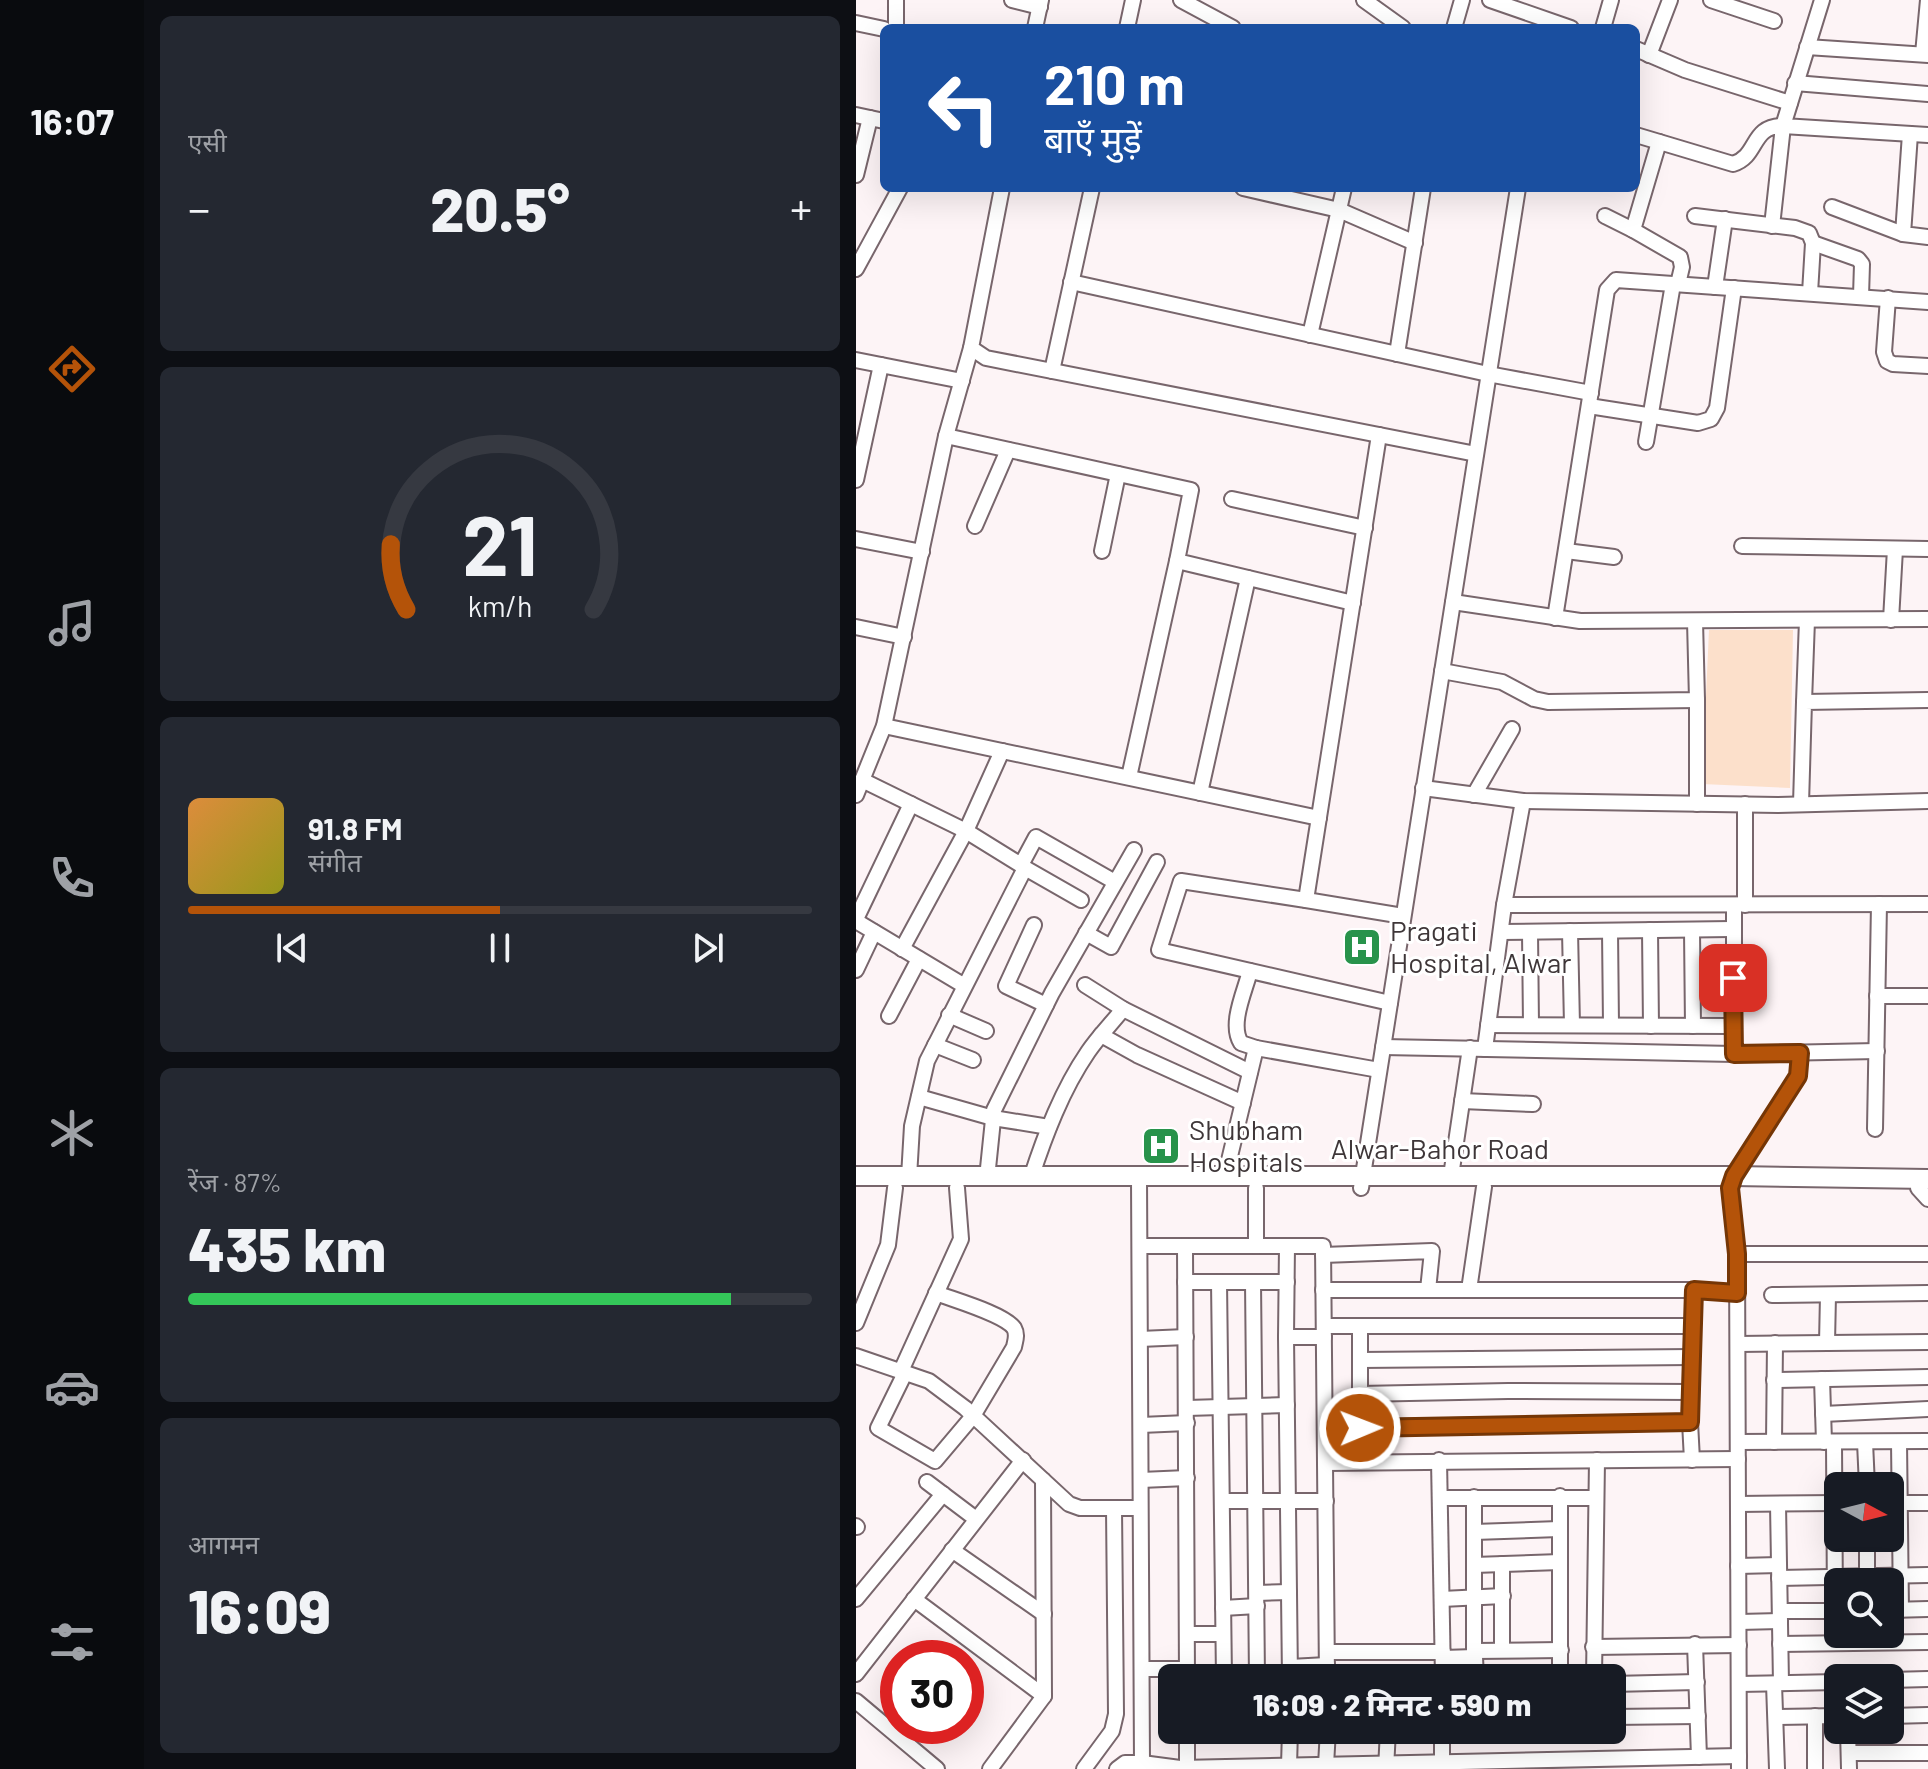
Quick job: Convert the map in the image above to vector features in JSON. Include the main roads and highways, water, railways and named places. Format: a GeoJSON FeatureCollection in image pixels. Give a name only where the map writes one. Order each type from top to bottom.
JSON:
{"type":"FeatureCollection","features":[{"type":"Feature","properties":{"kind":"main road","name":"Alwar-Bahor Road"},"geometry":{"type":"LineString","coordinates":[[856,1176],[957,1188],[1225,1177],[1484,1187],[1732,1182]]}},
{"type":"Feature","properties":{"kind":"main road","name":"Alwar-Bahor Road"},"geometry":{"type":"LineString","coordinates":[[856,1186],[1031,1178],[1256,1188],[1451,1176],[1926,1188]]}},
{"type":"Feature","properties":{"kind":"place","name":"Pragati Hospital, Alwar"},"geometry":{"type":"Point","coordinates":[1362,947]}},
{"type":"Feature","properties":{"kind":"place","name":"Shubham Hospitals"},"geometry":{"type":"Point","coordinates":[1161,1146]}}]}
